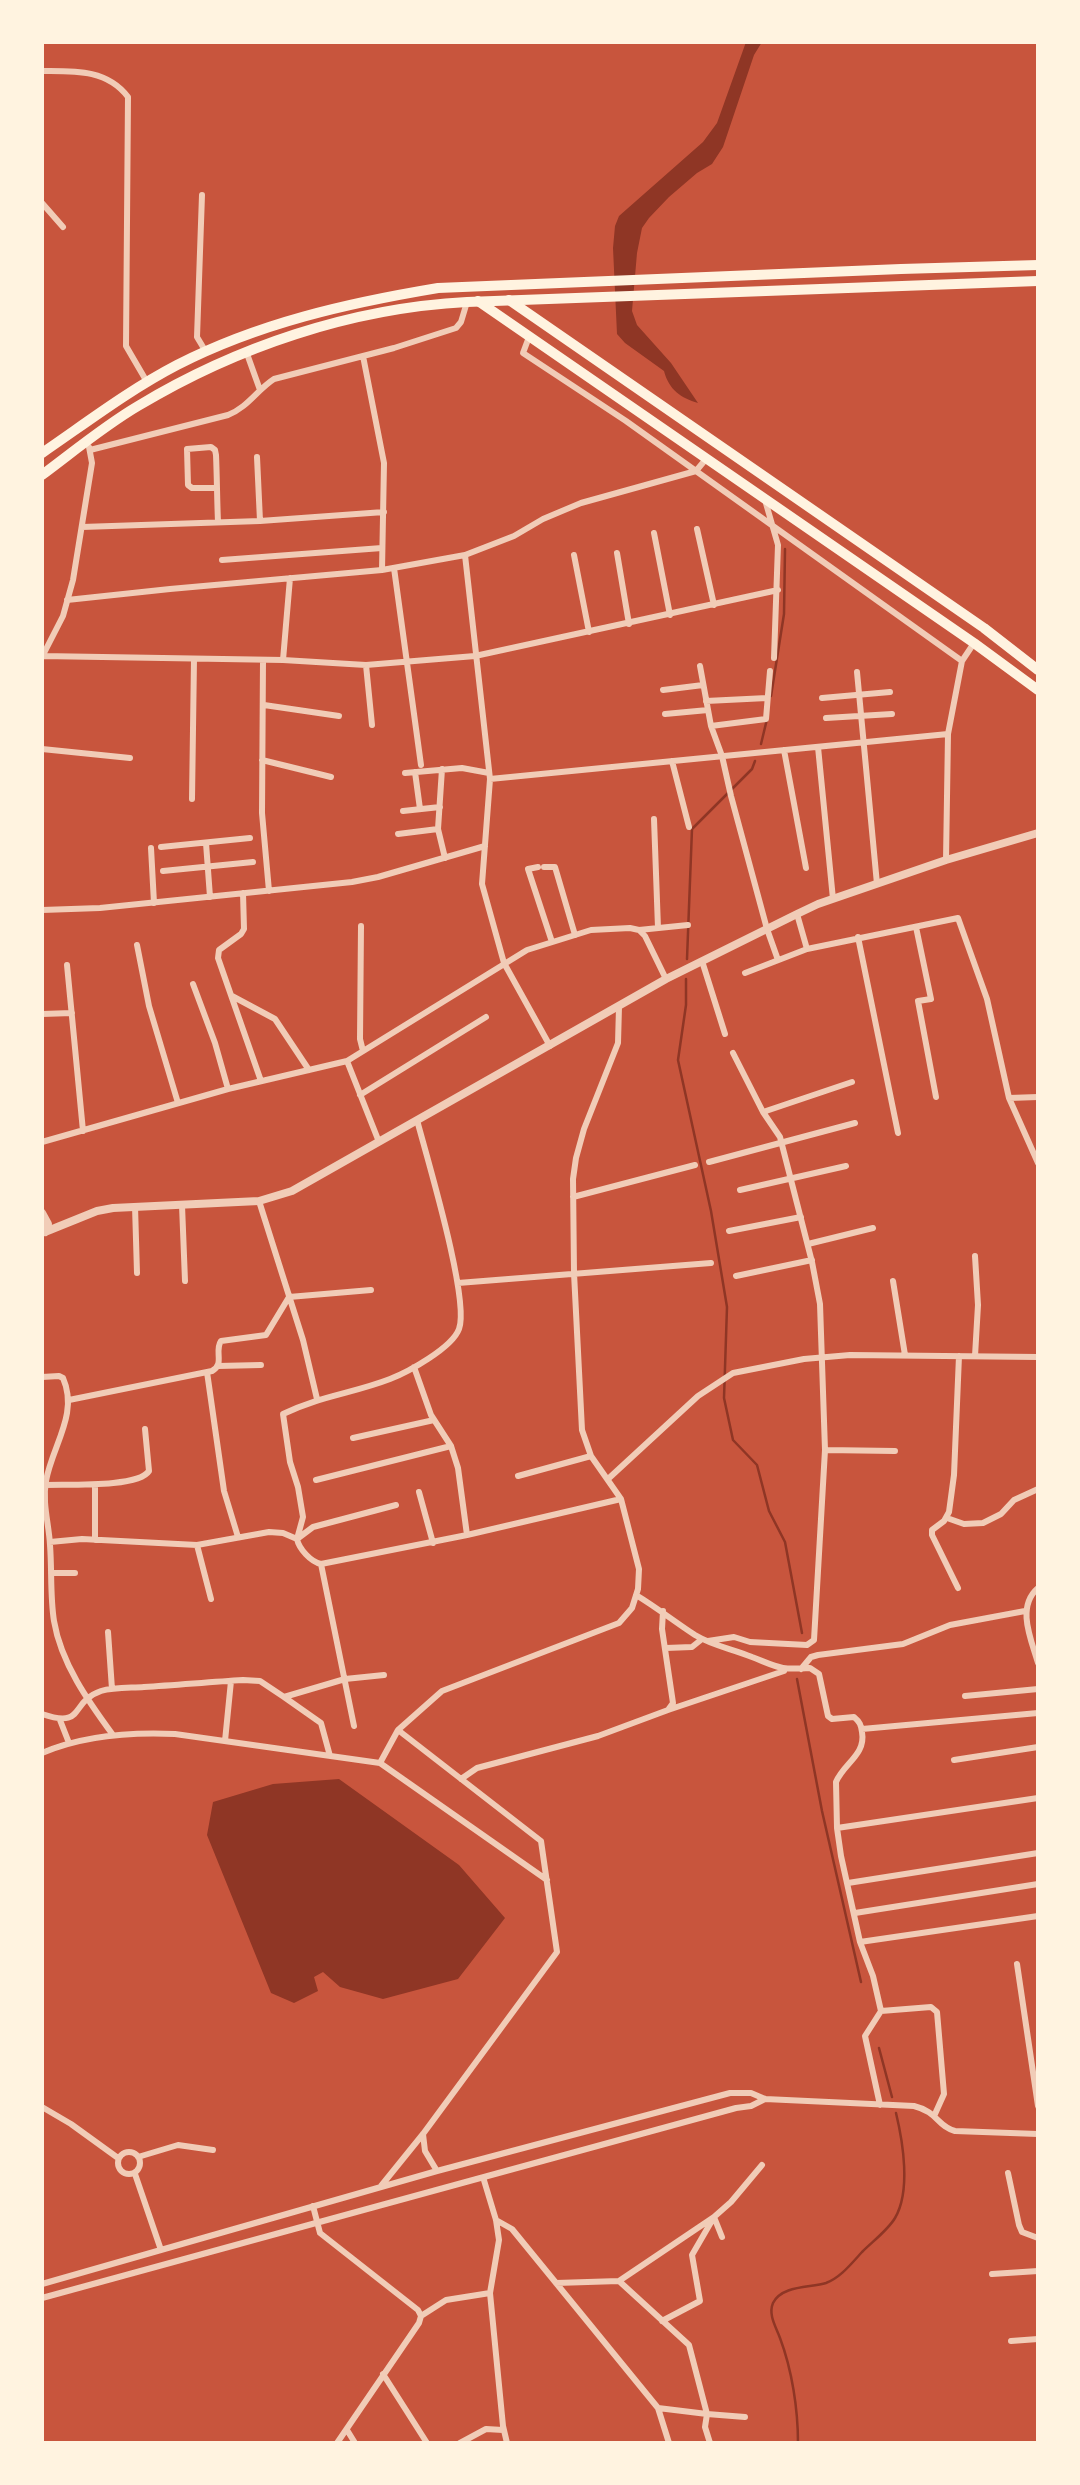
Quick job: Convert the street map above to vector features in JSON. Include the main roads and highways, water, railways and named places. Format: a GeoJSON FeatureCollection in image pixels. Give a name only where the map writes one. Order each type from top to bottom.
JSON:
{"type":"FeatureCollection","features":[{"type":"Feature","properties":{"kind":"main road"},"geometry":{"type":"LineString","coordinates":[[42,453],[147,382],[206,352],[246,335],[324,310],[372,299],[438,288],[901,268],[1038,265]]}},
{"type":"Feature","properties":{"kind":"main road"},"geometry":{"type":"LineString","coordinates":[[42,475],[89,445],[135,408],[185,379],[246,351],[375,314],[440,303],[1038,281]]}},
{"type":"Feature","properties":{"kind":"main road"},"geometry":{"type":"LineString","coordinates":[[509,300],[984,628],[1038,670]]}},
{"type":"Feature","properties":{"kind":"main road"},"geometry":{"type":"LineString","coordinates":[[472,302],[530,337],[1038,690]]}},
{"type":"Feature","properties":{"kind":"waterway"},"geometry":{"type":"LineString","coordinates":[[771,696],[784,614],[785,549]]}},
{"type":"Feature","properties":{"kind":"waterway"},"geometry":{"type":"LineString","coordinates":[[761,744],[767,719]]}},
{"type":"Feature","properties":{"kind":"waterway"},"geometry":{"type":"LineString","coordinates":[[687,959],[692,829],[752,769],[755,761]]}},
{"type":"Feature","properties":{"kind":"waterway"},"geometry":{"type":"LineString","coordinates":[[686,979],[686,1005],[678,1060],[711,1211],[727,1307],[724,1398],[733,1440],[757,1465],[769,1511],[785,1542],[802,1633]]}},
{"type":"Feature","properties":{"kind":"waterway"},"geometry":{"type":"LineString","coordinates":[[797,1679],[822,1811],[861,1982]]}},
{"type":"Feature","properties":{"kind":"waterway"},"geometry":{"type":"LineString","coordinates":[[879,2048],[892,2097]]}},
{"type":"Feature","properties":{"kind":"waterway"},"geometry":{"type":"LineString","coordinates":[[798,2443],[794,2390],[772,2316],[773,2303],[777,2297],[790,2290],[826,2283],[836,2277],[846,2270],[895,2218],[900,2207],[904,2181],[903,2152],[896,2113]]}}]}
